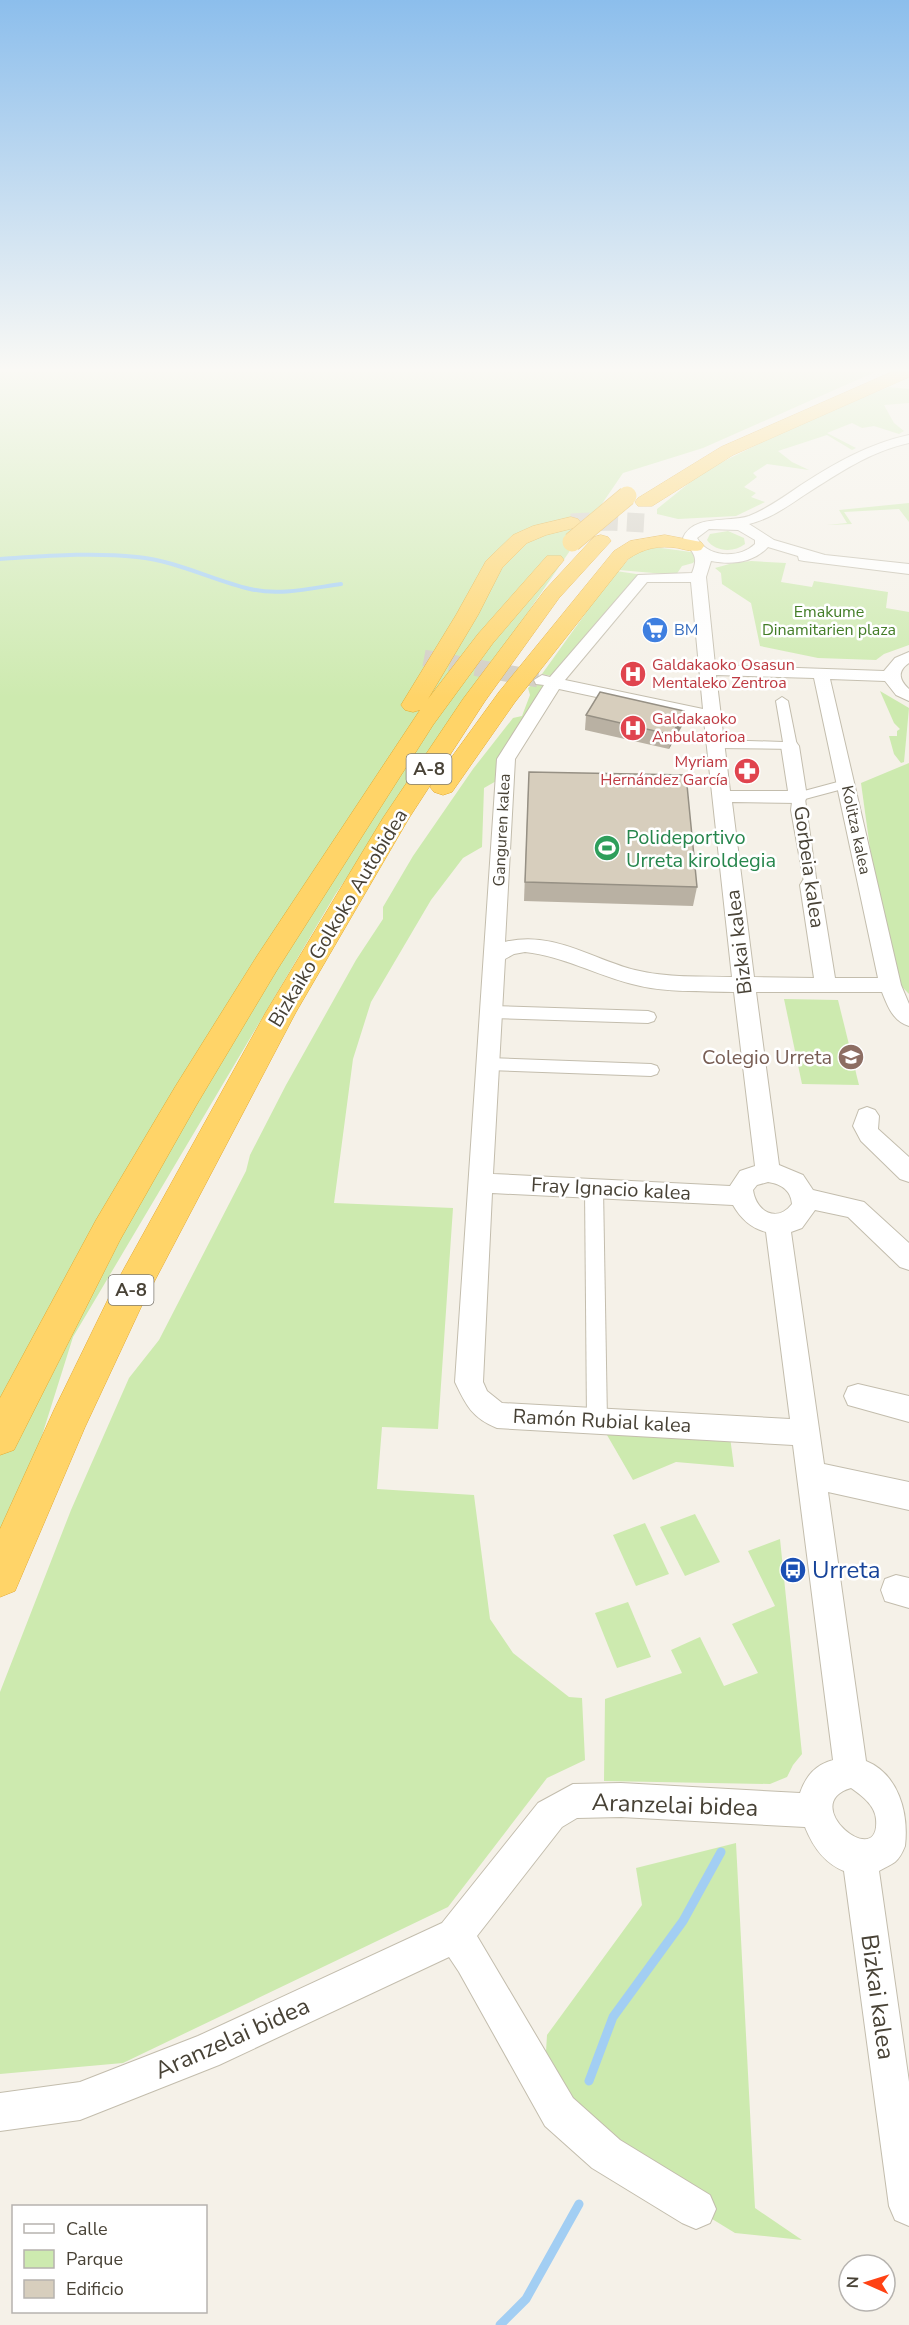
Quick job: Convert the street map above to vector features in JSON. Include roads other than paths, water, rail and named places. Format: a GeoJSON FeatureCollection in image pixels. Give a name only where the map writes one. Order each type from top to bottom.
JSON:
{"type":"FeatureCollection","features":[{"type":"Feature","properties":{"kind":"highway","name":"Bizkaiko Golkoko Autobidea"},"geometry":{"type":"LineString","coordinates":[[0,1576],[68,1422],[128,1296],[280,1012],[396,818],[475,699],[552,594],[622,519],[636,499],[654,480]]}},
{"type":"Feature","properties":{"kind":"highway","name":"Bizkaiko Golkoko Autobidea"},"geometry":{"type":"LineString","coordinates":[[0,1437],[88,1265],[251,987],[368,805],[439,703],[518,599],[572,533],[671,480]]}},
{"type":"Feature","properties":{"kind":"highway"},"geometry":{"type":"LineString","coordinates":[[644,523],[699,554]]}},
{"type":"Feature","properties":{"kind":"highway"},"geometry":{"type":"LineString","coordinates":[[251,987],[310,869],[428,683],[493,566],[520,539],[540,530],[572,533]]}},
{"type":"Feature","properties":{"kind":"highway"},"geometry":{"type":"LineString","coordinates":[[280,1012],[353,924],[411,832],[507,697],[621,555],[638,544],[651,542],[674,542],[699,554]]}},
{"type":"Feature","properties":{"kind":"street"},"geometry":{"type":"LineString","coordinates":[[820,480],[758,517],[728,524],[699,554],[712,561],[724,557],[819,557],[909,569]]}},
{"type":"Feature","properties":{"kind":"street"},"geometry":{"type":"LineString","coordinates":[[741,557],[758,550],[762,545],[755,529],[758,517]]}},
{"type":"Feature","properties":{"kind":"street"},"geometry":{"type":"LineString","coordinates":[[728,524],[749,529],[759,537],[819,557]]}},
{"type":"Feature","properties":{"kind":"street","name":"Bizkai kalea"},"geometry":{"type":"LineString","coordinates":[[699,554],[712,716],[768,1172]]}},
{"type":"Feature","properties":{"kind":"street","name":"Ganguren kalea"},"geometry":{"type":"LineString","coordinates":[[482,1183],[506,759],[546,681],[643,578],[699,554]]}},
{"type":"Feature","properties":{"kind":"street"},"geometry":{"type":"LineString","coordinates":[[909,657],[892,668],[891,676],[895,685],[909,696]]}},
{"type":"Feature","properties":{"kind":"street"},"geometry":{"type":"LineString","coordinates":[[707,670],[891,676]]}},
{"type":"Feature","properties":{"kind":"street","name":"Kolitza kalea"},"geometry":{"type":"LineString","coordinates":[[821,674],[890,985],[898,1007],[909,1018]]}},
{"type":"Feature","properties":{"kind":"street"},"geometry":{"type":"LineString","coordinates":[[546,681],[712,716]]}},
{"type":"Feature","properties":{"kind":"street"},"geometry":{"type":"LineString","coordinates":[[722,796],[798,797],[782,701]]}},
{"type":"Feature","properties":{"kind":"street"},"geometry":{"type":"LineString","coordinates":[[716,744],[790,746]]}},
{"type":"Feature","properties":{"kind":"street","name":"Gorbeia kalea"},"geometry":{"type":"LineString","coordinates":[[826,985],[798,810],[798,797],[845,784]]}},
{"type":"Feature","properties":{"kind":"street"},"geometry":{"type":"LineString","coordinates":[[494,957],[511,946],[537,946],[553,949],[621,975],[646,981],[744,985],[890,985]]}},
{"type":"Feature","properties":{"kind":"street"},"geometry":{"type":"LineString","coordinates":[[491,1012],[648,1017]]}},
{"type":"Feature","properties":{"kind":"street"},"geometry":{"type":"LineString","coordinates":[[488,1064],[651,1070]]}},
{"type":"Feature","properties":{"kind":"street"},"geometry":{"type":"LineString","coordinates":[[867,1116],[865,1126],[869,1135],[909,1172]]}},
{"type":"Feature","properties":{"kind":"street"},"geometry":{"type":"LineString","coordinates":[[768,1172],[788,1177],[796,1183],[805,1198],[805,1206],[796,1219],[778,1224],[757,1219],[743,1204],[741,1196],[745,1182],[751,1176],[768,1172]]}},
{"type":"Feature","properties":{"kind":"street","name":"Fray Ignacio kalea"},"geometry":{"type":"LineString","coordinates":[[482,1183],[741,1196]]}},
{"type":"Feature","properties":{"kind":"street","name":"Ramón Rubial kalea"},"geometry":{"type":"LineString","coordinates":[[482,1183],[469,1382],[477,1400],[497,1415],[806,1433]]}},
{"type":"Feature","properties":{"kind":"street"},"geometry":{"type":"LineString","coordinates":[[594,1188],[597,1421]]}},
{"type":"Feature","properties":{"kind":"street"},"geometry":{"type":"LineString","coordinates":[[805,1198],[855,1209],[909,1259]]}},
{"type":"Feature","properties":{"kind":"street"},"geometry":{"type":"LineString","coordinates":[[778,1224],[851,1771]]}},
{"type":"Feature","properties":{"kind":"street"},"geometry":{"type":"LineString","coordinates":[[858,1396],[909,1409]]}},
{"type":"Feature","properties":{"kind":"street"},"geometry":{"type":"LineString","coordinates":[[811,1476],[909,1496]]}},
{"type":"Feature","properties":{"kind":"street"},"geometry":{"type":"LineString","coordinates":[[851,1771],[869,1778],[884,1792],[902,1819],[890,1842],[872,1857],[860,1858],[847,1854],[826,1837],[815,1811],[816,1798],[828,1777],[839,1772],[851,1771]]}},
{"type":"Feature","properties":{"kind":"street","name":"Aranzelai bidea"},"geometry":{"type":"LineString","coordinates":[[0,2112],[80,2101],[206,2052],[455,1936],[550,1815],[573,1801],[621,1800],[815,1811]]}},
{"type":"Feature","properties":{"kind":"street","name":"Bizkai kalea"},"geometry":{"type":"LineString","coordinates":[[860,1858],[898,2066],[909,2206]]}},
{"type":"Feature","properties":{"kind":"street"},"geometry":{"type":"LineString","coordinates":[[455,1936],[472,1959],[559,2112],[577,2133],[596,2148],[696,2209]]}},
{"type":"Feature","properties":{"kind":"waterway"},"geometry":{"type":"LineString","coordinates":[[0,559],[86,555],[137,557],[166,562],[250,589],[273,592],[341,584]]}},
{"type":"Feature","properties":{"kind":"waterway"},"geometry":{"type":"LineString","coordinates":[[589,2081],[613,2017],[683,1921],[721,1852]]}},
{"type":"Feature","properties":{"kind":"waterway"},"geometry":{"type":"LineString","coordinates":[[500,2325],[526,2299],[579,2204]]}},
{"type":"Feature","properties":{"kind":"tunnel"},"geometry":{"type":"LineString","coordinates":[[571,523],[609,521],[644,523]]}},
{"type":"Feature","properties":{"kind":"tunnel"},"geometry":{"type":"LineString","coordinates":[[424,658],[538,679]]}},
{"type":"Feature","properties":{"kind":"place","name":"BM"},"geometry":{"type":"Point","coordinates":[655,630]}},
{"type":"Feature","properties":{"kind":"place","name":"Galdakaoko Osasun Mentaleko Zentroa"},"geometry":{"type":"Point","coordinates":[633,674]}},
{"type":"Feature","properties":{"kind":"place","name":"Galdakaoko Anbulatorioa"},"geometry":{"type":"Point","coordinates":[633,728]}},
{"type":"Feature","properties":{"kind":"place","name":"Myriam Hernández García"},"geometry":{"type":"Point","coordinates":[747,771]}},
{"type":"Feature","properties":{"kind":"place","name":"Polideportivo Urreta kiroldegia"},"geometry":{"type":"Point","coordinates":[607,848]}},
{"type":"Feature","properties":{"kind":"place","name":"Colegio Urreta"},"geometry":{"type":"Point","coordinates":[851,1057]}},
{"type":"Feature","properties":{"kind":"place","name":"Urreta"},"geometry":{"type":"Point","coordinates":[793,1570]}},
{"type":"Feature","properties":{"kind":"park label","name":"Emakume Dinamitarien plaza"},"geometry":{"type":"Point","coordinates":[829,621]}}]}
